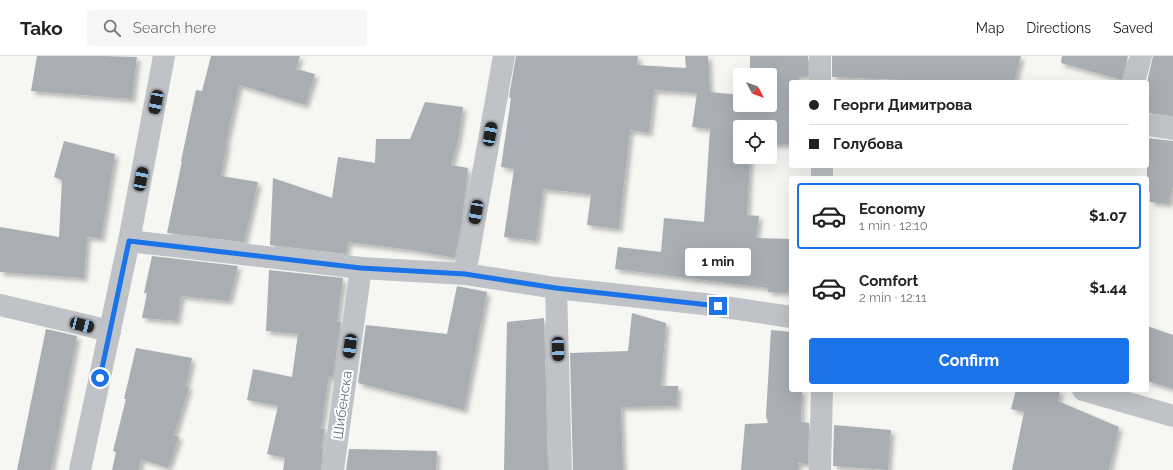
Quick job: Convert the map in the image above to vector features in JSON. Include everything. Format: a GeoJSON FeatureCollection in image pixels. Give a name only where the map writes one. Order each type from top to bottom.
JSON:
{"type":"FeatureCollection","features":[{"type":"Feature","properties":{"kind":"street"},"geometry":{"type":"LineString","coordinates":[[80,470],[129,241],[164,56]]}},
{"type":"Feature","properties":{"kind":"street"},"geometry":{"type":"LineString","coordinates":[[465,274],[504,56]]}},
{"type":"Feature","properties":{"kind":"street"},"geometry":{"type":"LineString","coordinates":[[820,56],[820,80]]}},
{"type":"Feature","properties":{"kind":"street"},"geometry":{"type":"LineString","coordinates":[[1135,80],[1141,56]]}},
{"type":"Feature","properties":{"kind":"street"},"geometry":{"type":"LineString","coordinates":[[1149,125],[1173,129]]}},
{"type":"Feature","properties":{"kind":"street"},"geometry":{"type":"LineString","coordinates":[[129,241],[361,268],[465,274],[556,288],[704,304],[789,317]]}},
{"type":"Feature","properties":{"kind":"street","name":"Шибенска"},"geometry":{"type":"LineString","coordinates":[[333,470],[361,268]]}},
{"type":"Feature","properties":{"kind":"street"},"geometry":{"type":"LineString","coordinates":[[556,288],[561,470]]}},
{"type":"Feature","properties":{"kind":"street"},"geometry":{"type":"LineString","coordinates":[[0,305],[110,331]]}},
{"type":"Feature","properties":{"kind":"street"},"geometry":{"type":"LineString","coordinates":[[820,470],[822,392]]}},
{"type":"Feature","properties":{"kind":"street"},"geometry":{"type":"LineString","coordinates":[[1090,392],[1173,416]]}},
{"type":"Feature","properties":{"kind":"building"},"geometry":{"type":"Polygon","coordinates":[[[37,56],[137,57],[132,99],[31,91],[37,56]]]}},
{"type":"Feature","properties":{"kind":"building"},"geometry":{"type":"Polygon","coordinates":[[[211,56],[300,56],[296,69],[315,74],[305,105],[239,85],[226,142],[221,176],[258,182],[244,242],[167,233],[196,90],[202,91],[211,56]]]}},
{"type":"Feature","properties":{"kind":"building"},"geometry":{"type":"Polygon","coordinates":[[[516,56],[638,56],[637,65],[686,68],[685,56],[708,56],[710,92],[733,94],[733,112],[777,112],[777,68],[750,68],[750,56],[808,56],[808,76],[797,76],[797,80],[789,80],[789,144],[777,144],[777,120],[733,120],[733,164],[750,164],[747,215],[759,216],[756,238],[789,239],[789,292],[768,292],[768,288],[615,269],[618,247],[661,252],[664,218],[704,222],[710,129],[692,127],[697,93],[654,90],[649,133],[630,130],[619,229],[587,225],[591,194],[543,189],[536,241],[504,237],[514,169],[501,167],[511,98],[509,97],[516,56]]]}},
{"type":"Feature","properties":{"kind":"building"},"geometry":{"type":"Polygon","coordinates":[[[832,56],[1021,56],[1015,80],[901,80],[832,77],[832,56]]]}},
{"type":"Feature","properties":{"kind":"building"},"geometry":{"type":"Polygon","coordinates":[[[1062,56],[1128,56],[1122,80],[1061,63],[1062,56]]]}},
{"type":"Feature","properties":{"kind":"building"},"geometry":{"type":"Polygon","coordinates":[[[1153,56],[1173,56],[1173,116],[1149,113],[1149,80],[1147,80],[1153,56]]]}},
{"type":"Feature","properties":{"kind":"building"},"geometry":{"type":"Polygon","coordinates":[[[425,102],[463,107],[458,140],[451,165],[468,168],[462,221],[455,258],[412,250],[348,242],[346,254],[270,245],[273,178],[332,198],[338,157],[375,163],[376,139],[410,139],[425,102]]]}},
{"type":"Feature","properties":{"kind":"building"},"geometry":{"type":"Polygon","coordinates":[[[1149,138],[1173,141],[1173,186],[1169,204],[1150,202],[1149,176],[1147,176],[1147,168],[1149,168],[1149,138]]]}},
{"type":"Feature","properties":{"kind":"building"},"geometry":{"type":"Polygon","coordinates":[[[64,141],[115,154],[101,238],[87,237],[84,278],[0,272],[0,227],[59,237],[62,180],[54,177],[64,141]]]}},
{"type":"Feature","properties":{"kind":"building"},"geometry":{"type":"Polygon","coordinates":[[[152,256],[238,266],[229,301],[181,296],[177,321],[142,318],[147,293],[144,293],[152,256]]]}},
{"type":"Feature","properties":{"kind":"building"},"geometry":{"type":"Polygon","coordinates":[[[269,270],[343,278],[337,322],[341,322],[333,377],[329,376],[321,429],[325,429],[321,448],[323,448],[321,470],[283,470],[285,458],[267,454],[278,406],[247,400],[253,369],[292,377],[298,334],[266,331],[269,270]]]}},
{"type":"Feature","properties":{"kind":"building"},"geometry":{"type":"Polygon","coordinates":[[[457,286],[487,292],[464,410],[358,383],[366,325],[447,334],[457,286]]]}},
{"type":"Feature","properties":{"kind":"building"},"geometry":{"type":"Polygon","coordinates":[[[632,313],[666,323],[661,386],[678,386],[677,406],[621,407],[623,470],[573,470],[570,353],[628,351],[632,313]]]}},
{"type":"Feature","properties":{"kind":"building"},"geometry":{"type":"Polygon","coordinates":[[[544,318],[548,470],[504,470],[507,322],[544,318]]]}},
{"type":"Feature","properties":{"kind":"building"},"geometry":{"type":"Polygon","coordinates":[[[1149,327],[1173,335],[1173,389],[1149,382],[1149,327]]]}},
{"type":"Feature","properties":{"kind":"building"},"geometry":{"type":"Polygon","coordinates":[[[46,329],[77,336],[51,470],[17,470],[46,329]]]}},
{"type":"Feature","properties":{"kind":"building"},"geometry":{"type":"Polygon","coordinates":[[[771,330],[789,332],[789,392],[802,392],[801,422],[809,423],[808,464],[798,463],[798,470],[741,470],[745,424],[768,423],[766,416],[771,330]]]}},
{"type":"Feature","properties":{"kind":"building"},"geometry":{"type":"Polygon","coordinates":[[[136,348],[192,358],[186,386],[189,387],[174,435],[179,437],[168,468],[141,459],[139,470],[112,470],[116,452],[113,451],[126,399],[124,399],[136,348]]]}},
{"type":"Feature","properties":{"kind":"building"},"geometry":{"type":"Polygon","coordinates":[[[1015,392],[1060,392],[1058,401],[1119,427],[1109,470],[1012,470],[1024,412],[1011,409],[1015,392]]]}},
{"type":"Feature","properties":{"kind":"building"},"geometry":{"type":"Polygon","coordinates":[[[834,425],[891,430],[888,470],[833,466],[834,425]]]}},
{"type":"Feature","properties":{"kind":"building"},"geometry":{"type":"Polygon","coordinates":[[[349,449],[437,451],[436,470],[346,470],[349,449]]]}},
{"type":"Feature","properties":{"kind":"route"},"geometry":{"type":"LineString","coordinates":[[100,378],[129,241],[361,268],[465,274],[556,288],[718,306]]}}]}
